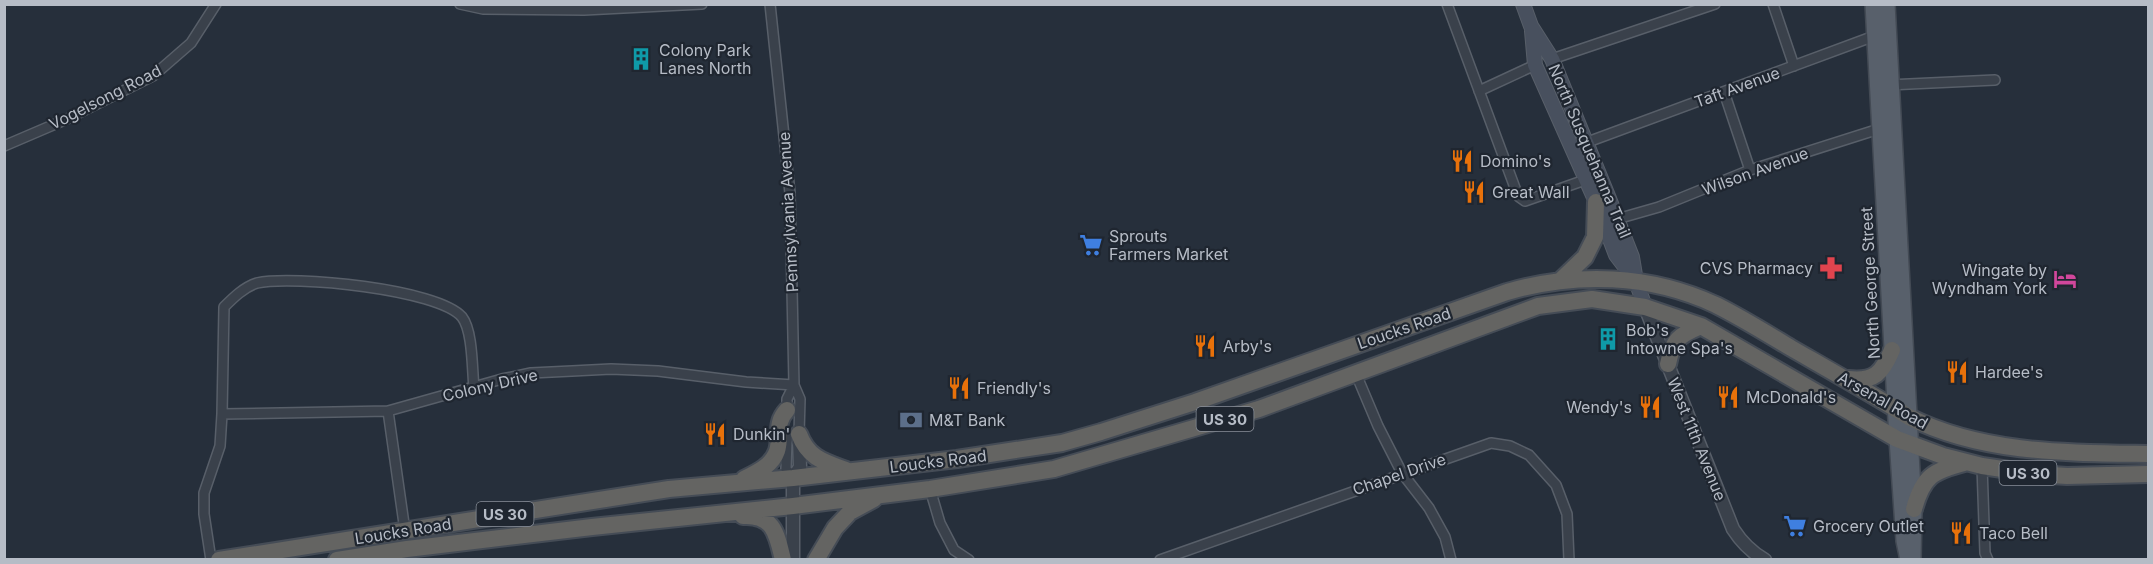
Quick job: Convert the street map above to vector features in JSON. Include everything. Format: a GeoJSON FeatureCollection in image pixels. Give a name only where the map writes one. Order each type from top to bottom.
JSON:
{"type":"FeatureCollection","features":[{"type":"Feature","properties":{"kind":"highway"},"geometry":{"type":"LineString","coordinates":[[1560,280],[1585,257],[1595,237],[1596,202]]}},
{"type":"Feature","properties":{"kind":"highway","name":"Loucks Road"},"geometry":{"type":"LineString","coordinates":[[219,560],[644,492],[793,478],[1005,453],[1062,443],[1195,402],[1507,292],[1560,280],[1636,281]]}},
{"type":"Feature","properties":{"kind":"highway","name":"Arsenal Road"},"geometry":{"type":"LineString","coordinates":[[1636,281],[1664,287],[1716,305],[1902,413],[1933,428],[1955,435],[2026,449],[2071,453],[2148,454]]}},
{"type":"Feature","properties":{"kind":"highway","name":"Loucks Road"},"geometry":{"type":"LineString","coordinates":[[337,560],[408,554],[704,515],[930,489],[1054,468],[1259,410],[1538,306],[1592,299],[1645,307]]}},
{"type":"Feature","properties":{"kind":"highway","name":"Arsenal Road"},"geometry":{"type":"LineString","coordinates":[[1645,307],[1701,326],[1904,442],[1975,464],[2036,474],[2067,476],[2148,474]]}},
{"type":"Feature","properties":{"kind":"highway"},"geometry":{"type":"LineString","coordinates":[[1668,364],[1676,339],[1701,326]]}},
{"type":"Feature","properties":{"kind":"highway"},"geometry":{"type":"LineString","coordinates":[[1844,378],[1860,380],[1876,375],[1885,366],[1892,350]]}},
{"type":"Feature","properties":{"kind":"highway"},"geometry":{"type":"LineString","coordinates":[[738,482],[765,467],[777,452],[780,418],[787,410]]}},
{"type":"Feature","properties":{"kind":"highway"},"geometry":{"type":"LineString","coordinates":[[799,434],[804,447],[815,457],[850,471]]}},
{"type":"Feature","properties":{"kind":"highway"},"geometry":{"type":"LineString","coordinates":[[1914,509],[1919,490],[1940,469],[1975,464]]}},
{"type":"Feature","properties":{"kind":"highway"},"geometry":{"type":"LineString","coordinates":[[816,560],[835,528],[850,513],[883,494]]}},
{"type":"Feature","properties":{"kind":"highway"},"geometry":{"type":"LineString","coordinates":[[704,515],[725,517],[754,515],[772,525],[776,530],[783,560]]}},
{"type":"Feature","properties":{"kind":"main road","name":"North Susquehanna Trail"},"geometry":{"type":"LineString","coordinates":[[1523,4],[1531,26],[1552,59],[1617,219],[1632,257],[1636,281],[1645,307]]}},
{"type":"Feature","properties":{"kind":"main road","name":"North George Street"},"geometry":{"type":"LineString","coordinates":[[1873,4],[1881,34],[1904,442],[1904,541],[1908,560]]}},
{"type":"Feature","properties":{"kind":"main road","name":"North George Street"},"geometry":{"type":"LineString","coordinates":[[1881,34],[1887,4]]}},
{"type":"Feature","properties":{"kind":"main road","name":"North Susquehanna Trail"},"geometry":{"type":"LineString","coordinates":[[1531,26],[1535,65],[1596,202],[1616,255],[1636,281]]}},
{"type":"Feature","properties":{"kind":"main road","name":"North George Street"},"geometry":{"type":"LineString","coordinates":[[1886,128],[1892,350],[1902,413]]}},
{"type":"Feature","properties":{"kind":"main road","name":"North George Street"},"geometry":{"type":"LineString","coordinates":[[1904,442],[1914,509],[1913,560]]}},
{"type":"Feature","properties":{"kind":"street","name":"Vogelsong Road"},"geometry":{"type":"LineString","coordinates":[[4,146],[67,119],[153,76],[191,43],[216,4]]}},
{"type":"Feature","properties":{"kind":"street"},"geometry":{"type":"LineString","coordinates":[[460,4],[483,9],[584,10],[702,4]]}},
{"type":"Feature","properties":{"kind":"street","name":"Pennsylvania Avenue"},"geometry":{"type":"LineString","coordinates":[[770,4],[790,193],[794,385],[800,399],[800,467],[793,478],[793,560]]}},
{"type":"Feature","properties":{"kind":"street"},"geometry":{"type":"LineString","coordinates":[[1447,4],[1518,196],[1525,201],[1585,180]]}},
{"type":"Feature","properties":{"kind":"street"},"geometry":{"type":"LineString","coordinates":[[1552,59],[1715,4]]}},
{"type":"Feature","properties":{"kind":"street"},"geometry":{"type":"LineString","coordinates":[[1773,4],[1794,66]]}},
{"type":"Feature","properties":{"kind":"street","name":"Taft Avenue"},"geometry":{"type":"LineString","coordinates":[[1585,143],[1881,34]]}},
{"type":"Feature","properties":{"kind":"street"},"geometry":{"type":"LineString","coordinates":[[1479,91],[1535,65]]}},
{"type":"Feature","properties":{"kind":"street"},"geometry":{"type":"LineString","coordinates":[[1884,86],[1995,80]]}},
{"type":"Feature","properties":{"kind":"street"},"geometry":{"type":"LineString","coordinates":[[1724,92],[1750,170]]}},
{"type":"Feature","properties":{"kind":"street","name":"Wilson Avenue"},"geometry":{"type":"LineString","coordinates":[[1617,219],[1659,207],[1750,170],[1886,128]]}},
{"type":"Feature","properties":{"kind":"street"},"geometry":{"type":"LineString","coordinates":[[210,560],[204,514],[204,493],[220,446],[224,307],[236,295],[254,284],[274,281],[347,284],[436,301],[453,309],[465,321],[469,333],[474,388]]}},
{"type":"Feature","properties":{"kind":"street","name":"West 11th Avenue"},"geometry":{"type":"LineString","coordinates":[[1645,307],[1733,529],[1747,547],[1765,560]]}},
{"type":"Feature","properties":{"kind":"street","name":"Colony Drive"},"geometry":{"type":"LineString","coordinates":[[222,414],[388,411],[531,373],[611,369],[658,371],[746,382],[794,385]]}},
{"type":"Feature","properties":{"kind":"street"},"geometry":{"type":"LineString","coordinates":[[1356,374],[1378,426],[1402,473],[1429,508],[1444,537],[1451,560]]}},
{"type":"Feature","properties":{"kind":"street","name":"Pennsylvania Avenue"},"geometry":{"type":"LineString","coordinates":[[793,478],[786,469],[787,399],[794,385]]}},
{"type":"Feature","properties":{"kind":"street"},"geometry":{"type":"LineString","coordinates":[[388,411],[405,531]]}},
{"type":"Feature","properties":{"kind":"street","name":"Chapel Drive"},"geometry":{"type":"LineString","coordinates":[[1160,560],[1491,443],[1510,447],[1529,455],[1556,485],[1567,514],[1569,560]]}},
{"type":"Feature","properties":{"kind":"street"},"geometry":{"type":"LineString","coordinates":[[1975,464],[1988,560]]}},
{"type":"Feature","properties":{"kind":"street"},"geometry":{"type":"LineString","coordinates":[[930,489],[940,523],[954,550],[969,560]]}},
{"type":"Feature","properties":{"kind":"place","name":"Colony Park Lanes North"},"geometry":{"type":"Point","coordinates":[641,59]}},
{"type":"Feature","properties":{"kind":"place","name":"Domino's"},"geometry":{"type":"Point","coordinates":[1462,161]}},
{"type":"Feature","properties":{"kind":"place","name":"Great Wall"},"geometry":{"type":"Point","coordinates":[1474,192]}},
{"type":"Feature","properties":{"kind":"place","name":"Sprouts Farmers Market"},"geometry":{"type":"Point","coordinates":[1091,245]}},
{"type":"Feature","properties":{"kind":"place","name":"CVS Pharmacy"},"geometry":{"type":"Point","coordinates":[1831,268]}},
{"type":"Feature","properties":{"kind":"place","name":"Wingate by Wyndham York"},"geometry":{"type":"Point","coordinates":[2065,279]}},
{"type":"Feature","properties":{"kind":"place","name":"Bob's Intowne Spa's"},"geometry":{"type":"Point","coordinates":[1608,339]}},
{"type":"Feature","properties":{"kind":"place","name":"Arby's"},"geometry":{"type":"Point","coordinates":[1205,346]}},
{"type":"Feature","properties":{"kind":"place","name":"Hardee's"},"geometry":{"type":"Point","coordinates":[1957,372]}},
{"type":"Feature","properties":{"kind":"place","name":"Friendly's"},"geometry":{"type":"Point","coordinates":[959,388]}},
{"type":"Feature","properties":{"kind":"place","name":"McDonald's"},"geometry":{"type":"Point","coordinates":[1728,397]}},
{"type":"Feature","properties":{"kind":"place","name":"Wendy's"},"geometry":{"type":"Point","coordinates":[1650,407]}},
{"type":"Feature","properties":{"kind":"place","name":"M&T Bank"},"geometry":{"type":"Point","coordinates":[911,420]}},
{"type":"Feature","properties":{"kind":"place","name":"Dunkin'"},"geometry":{"type":"Point","coordinates":[715,434]}},
{"type":"Feature","properties":{"kind":"place","name":"Grocery Outlet"},"geometry":{"type":"Point","coordinates":[1795,526]}},
{"type":"Feature","properties":{"kind":"place","name":"Taco Bell"},"geometry":{"type":"Point","coordinates":[1961,533]}}]}
